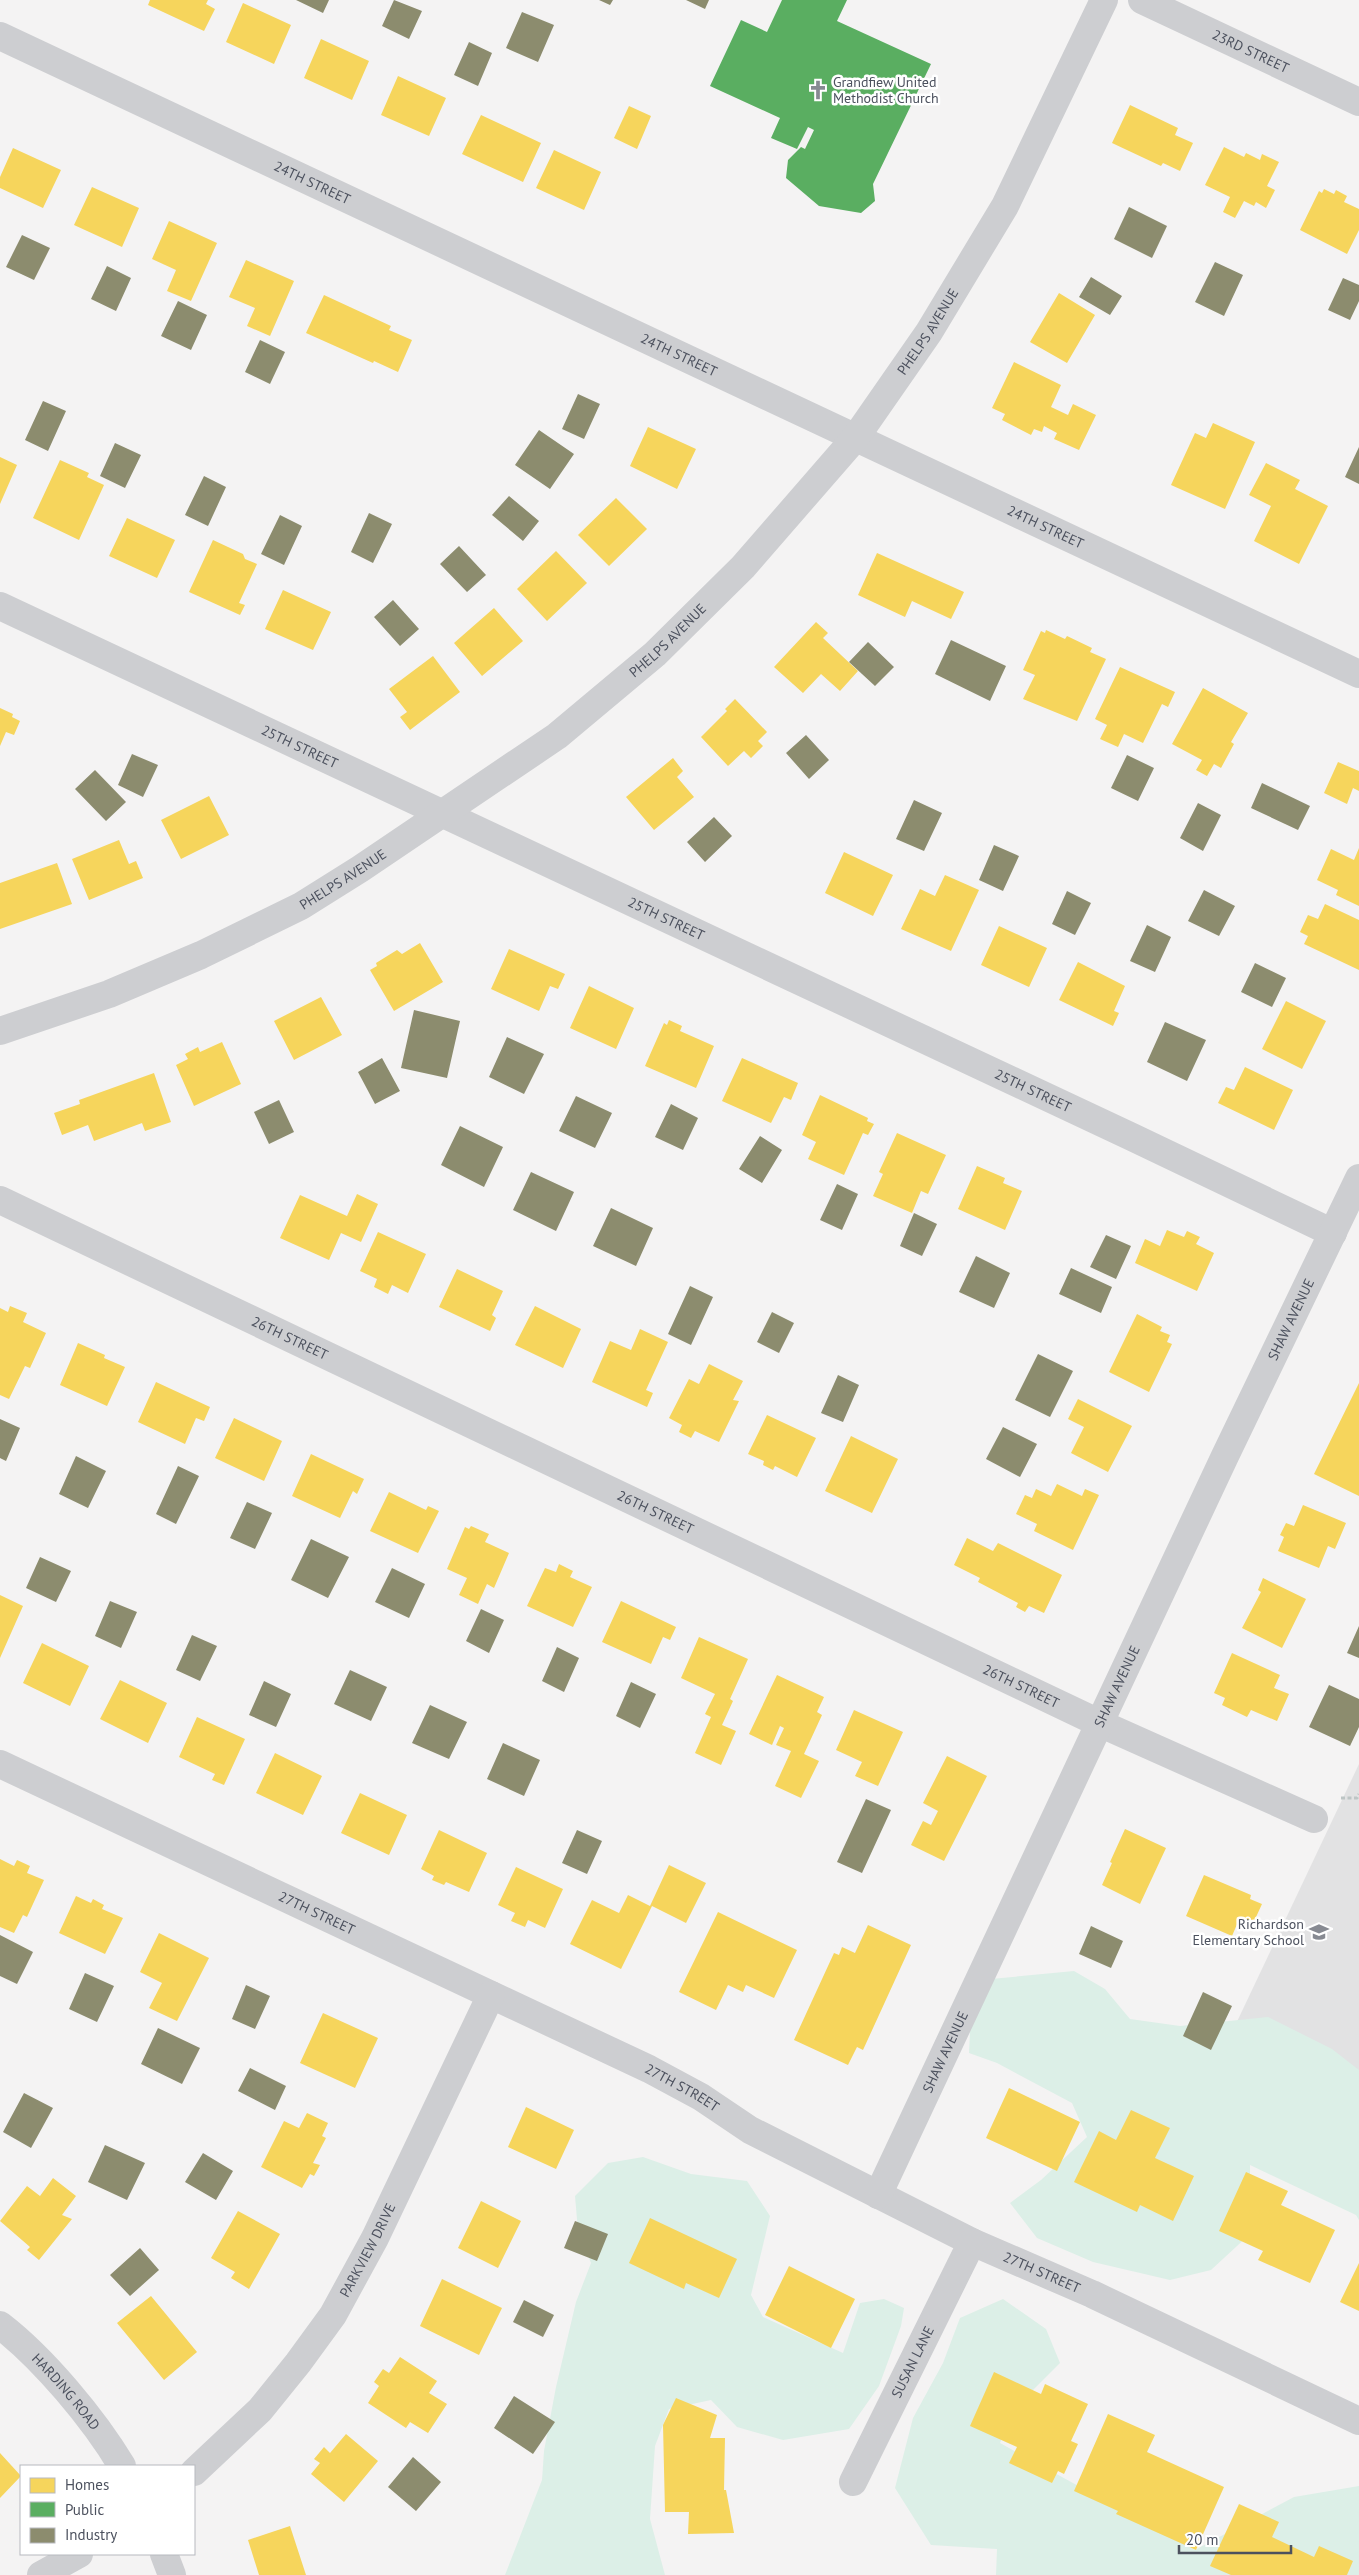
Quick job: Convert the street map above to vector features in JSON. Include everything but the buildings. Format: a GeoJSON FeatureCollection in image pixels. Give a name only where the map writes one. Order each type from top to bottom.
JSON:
{"type":"FeatureCollection","features":[{"type":"Feature","properties":{"kind":"street","name":"PHELPS AVENUE"},"geometry":{"type":"LineString","coordinates":[[0,1031],[109,994],[201,955],[301,906],[360,869],[441,812],[557,736],[655,654],[740,570],[856,437],[928,332],[1004,206],[1104,0]]}},
{"type":"Feature","properties":{"kind":"street","name":"23RD STREET"},"geometry":{"type":"LineString","coordinates":[[1142,0],[1359,102]]}},
{"type":"Feature","properties":{"kind":"street","name":"24TH STREET"},"geometry":{"type":"LineString","coordinates":[[0,36],[1359,674]]}},
{"type":"Feature","properties":{"kind":"street","name":"25TH STREET"},"geometry":{"type":"LineString","coordinates":[[0,606],[1333,1233]]}},
{"type":"Feature","properties":{"kind":"street","name":"SHAW AVENUE"},"geometry":{"type":"LineString","coordinates":[[878,2195],[1359,1178]]}},
{"type":"Feature","properties":{"kind":"street","name":"26TH STREET"},"geometry":{"type":"LineString","coordinates":[[0,1200],[1100,1723],[1314,1818]]}},
{"type":"Feature","properties":{"kind":"street","name":"27TH STREET"},"geometry":{"type":"LineString","coordinates":[[0,1764],[649,2069],[700,2097],[750,2130],[972,2242],[1092,2294],[1359,2421]]}},
{"type":"Feature","properties":{"kind":"street","name":"PARKVIEW DRIVE"},"geometry":{"type":"LineString","coordinates":[[195,2471],[260,2410],[333,2315],[374,2238],[491,1995]]}},
{"type":"Feature","properties":{"kind":"street","name":"SUSAN LANE"},"geometry":{"type":"LineString","coordinates":[[854,2482],[972,2242]]}},
{"type":"Feature","properties":{"kind":"street","name":"HARDING ROAD"},"geometry":{"type":"LineString","coordinates":[[0,2324],[15,2336],[78,2404],[121,2465]]}},
{"type":"Feature","properties":{"kind":"street"},"geometry":{"type":"LineString","coordinates":[[40,2575],[77,2555]]}},
{"type":"Feature","properties":{"kind":"street"},"geometry":{"type":"LineString","coordinates":[[164,2555],[172,2575]]}},
{"type":"Feature","properties":{"kind":"path"},"geometry":{"type":"LineString","coordinates":[[1337,1795],[1343,1799],[1357,1798],[1359,1794]]}},
{"type":"Feature","properties":{"kind":"shaded area","name":"Richardson Elementary School"},"geometry":{"type":"Polygon","coordinates":[[[1359,1764],[1359,2132],[1216,2066],[1359,1764]]]}},
{"type":"Feature","properties":{"kind":"shaded area"},"geometry":{"type":"Polygon","coordinates":[[[1074,1971],[1105,1989],[1130,2019],[1180,2026],[1268,2017],[1332,2049],[1359,2070],[1359,2220],[1356,2215],[1250,2165],[1250,2234],[1211,2270],[1170,2280],[1093,2262],[1037,2238],[1010,2203],[1041,2180],[1087,2137],[1072,2103],[997,2063],[969,2053],[971,2011],[991,1979],[1074,1971]]]}},
{"type":"Feature","properties":{"kind":"shaded area"},"geometry":{"type":"Polygon","coordinates":[[[643,2157],[691,2174],[747,2181],[770,2216],[751,2295],[763,2317],[843,2353],[860,2303],[884,2299],[904,2308],[901,2326],[879,2386],[849,2429],[783,2440],[737,2427],[711,2400],[669,2409],[655,2446],[650,2519],[665,2575],[505,2575],[542,2480],[544,2451],[556,2387],[576,2302],[591,2263],[578,2231],[575,2196],[608,2163],[643,2157]]]}},
{"type":"Feature","properties":{"kind":"shaded area"},"geometry":{"type":"Polygon","coordinates":[[[1003,2299],[1046,2329],[1060,2363],[1013,2410],[1000,2443],[1195,2550],[1294,2497],[1359,2486],[1359,2575],[996,2575],[997,2549],[931,2545],[895,2488],[913,2418],[943,2363],[960,2318],[1003,2299]]]}},
{"type":"Feature","properties":{"kind":"place","name":"Grandfiew United Methodist Church"},"geometry":{"type":"Point","coordinates":[818,90]}},
{"type":"Feature","properties":{"kind":"place","name":"Richardson Elementary School"},"geometry":{"type":"Point","coordinates":[1319,1932]}}]}
